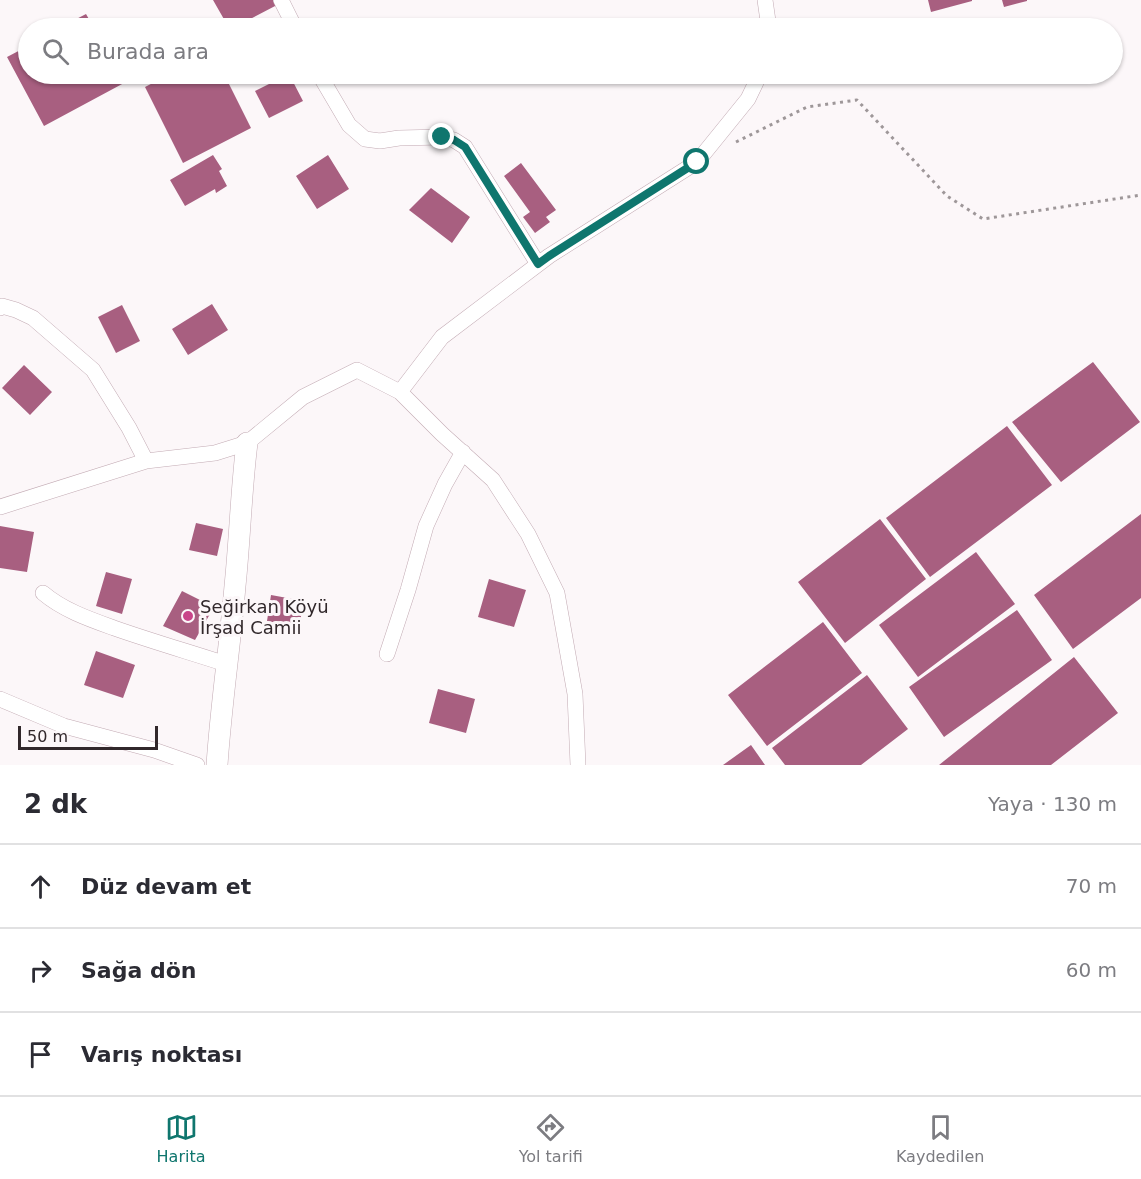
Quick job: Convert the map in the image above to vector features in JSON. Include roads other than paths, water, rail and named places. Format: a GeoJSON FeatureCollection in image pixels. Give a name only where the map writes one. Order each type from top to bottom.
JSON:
{"type":"FeatureCollection","features":[{"type":"Feature","properties":{"kind":"street"},"geometry":{"type":"LineString","coordinates":[[281,0],[290,18]]}},
{"type":"Feature","properties":{"kind":"street"},"geometry":{"type":"LineString","coordinates":[[765,0],[768,18]]}},
{"type":"Feature","properties":{"kind":"street"},"geometry":{"type":"LineString","coordinates":[[325,84],[349,125],[365,139],[380,141],[442,137],[454,140],[465,147],[538,264]]}},
{"type":"Feature","properties":{"kind":"street"},"geometry":{"type":"LineString","coordinates":[[400,392],[442,337],[549,256],[697,162],[747,99],[755,84]]}},
{"type":"Feature","properties":{"kind":"street"},"geometry":{"type":"LineString","coordinates":[[0,308],[2,306],[16,310],[33,318],[93,370],[129,428],[146,461]]}},
{"type":"Feature","properties":{"kind":"street"},"geometry":{"type":"LineString","coordinates":[[0,507],[146,461],[215,453],[247,443],[303,397],[357,369],[400,392],[493,480],[528,534],[557,593],[575,693],[579,765]]}},
{"type":"Feature","properties":{"kind":"street"},"geometry":{"type":"LineString","coordinates":[[217,765],[247,443]]}},
{"type":"Feature","properties":{"kind":"street"},"geometry":{"type":"LineString","coordinates":[[387,654],[426,526],[463,452]]}},
{"type":"Feature","properties":{"kind":"street"},"geometry":{"type":"LineString","coordinates":[[43,593],[53,601],[86,618],[226,664]]}},
{"type":"Feature","properties":{"kind":"street"},"geometry":{"type":"LineString","coordinates":[[1,702],[64,726],[154,750],[197,765]]}},
{"type":"Feature","properties":{"kind":"place","name":"Seğirkan Köyü İrşad Camii"},"geometry":{"type":"Point","coordinates":[188,616]}}]}
